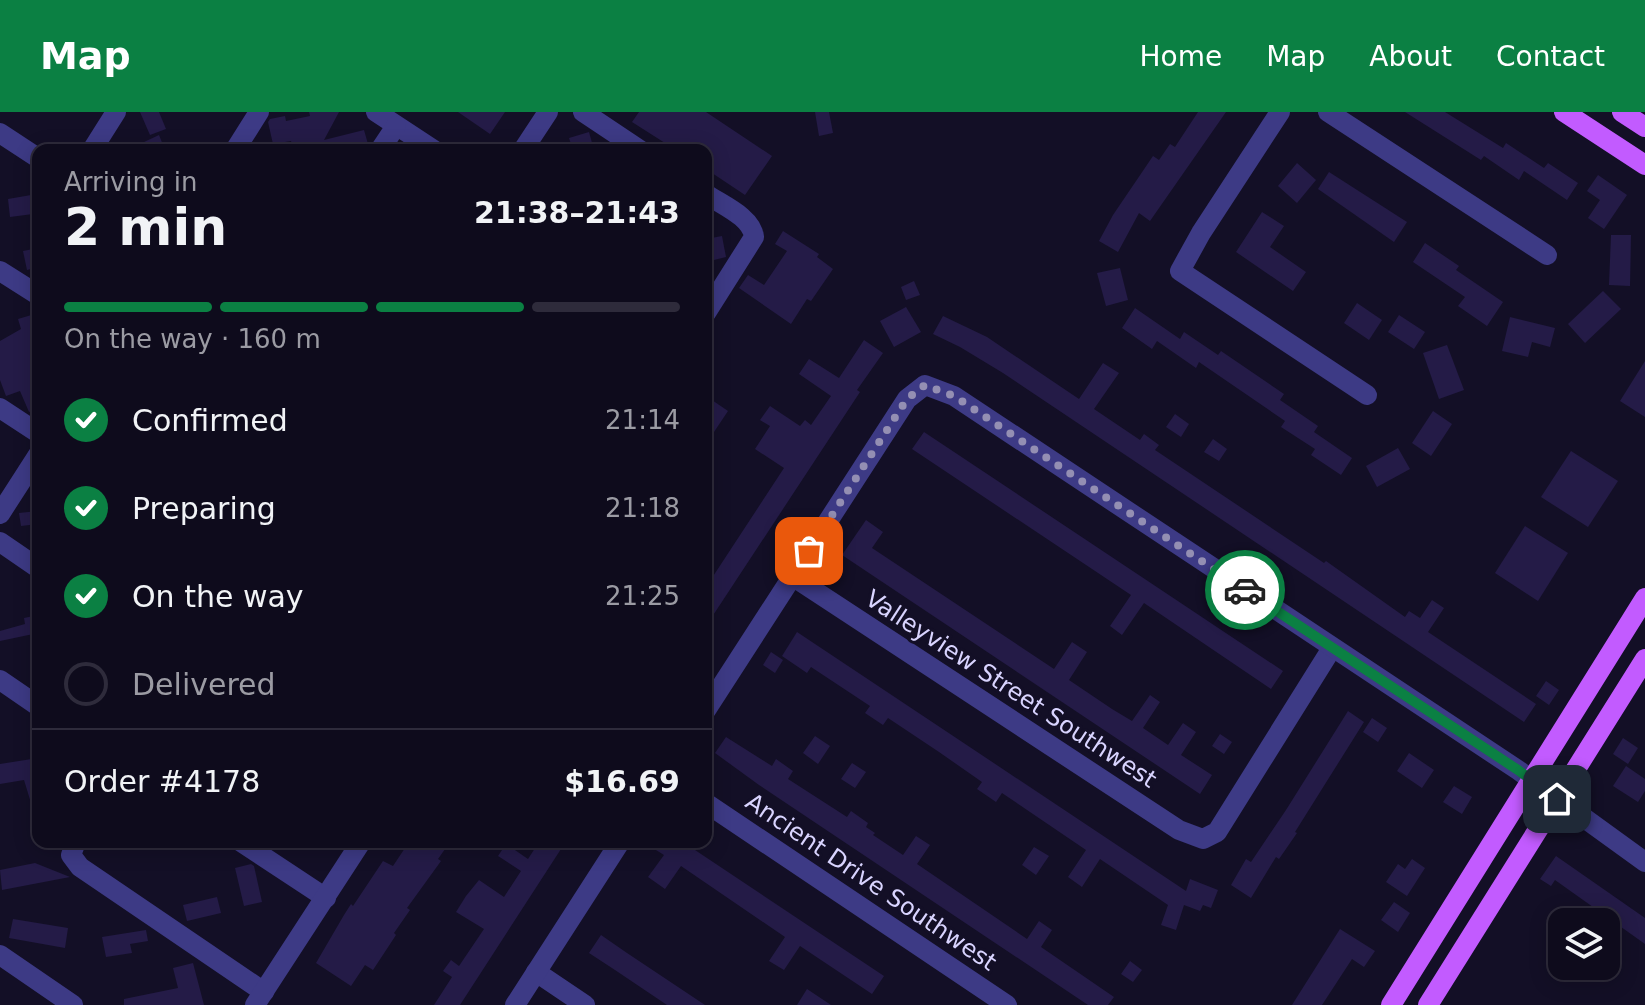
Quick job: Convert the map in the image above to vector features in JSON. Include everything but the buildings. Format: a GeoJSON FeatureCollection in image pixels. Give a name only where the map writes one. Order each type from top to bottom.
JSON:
{"type":"FeatureCollection","features":[{"type":"Feature","properties":{"kind":"main road"},"geometry":{"type":"LineString","coordinates":[[1564,112],[1645,165]]}},
{"type":"Feature","properties":{"kind":"main road"},"geometry":{"type":"LineString","coordinates":[[1622,112],[1645,127]]}},
{"type":"Feature","properties":{"kind":"main road"},"geometry":{"type":"LineString","coordinates":[[1391,1005],[1645,598]]}},
{"type":"Feature","properties":{"kind":"main road"},"geometry":{"type":"LineString","coordinates":[[1428,1005],[1645,659]]}},
{"type":"Feature","properties":{"kind":"street"},"geometry":{"type":"LineString","coordinates":[[96,144],[116,112]]}},
{"type":"Feature","properties":{"kind":"street"},"geometry":{"type":"LineString","coordinates":[[239,144],[259,112]]}},
{"type":"Feature","properties":{"kind":"street"},"geometry":{"type":"LineString","coordinates":[[376,112],[424,144]]}},
{"type":"Feature","properties":{"kind":"street"},"geometry":{"type":"LineString","coordinates":[[527,144],[548,112]]}},
{"type":"Feature","properties":{"kind":"street"},"geometry":{"type":"LineString","coordinates":[[583,112],[631,144]]}},
{"type":"Feature","properties":{"kind":"street"},"geometry":{"type":"LineString","coordinates":[[1280,112],[1201,233],[1180,271],[1367,395]]}},
{"type":"Feature","properties":{"kind":"street"},"geometry":{"type":"LineString","coordinates":[[1328,112],[1547,255]]}},
{"type":"Feature","properties":{"kind":"street"},"geometry":{"type":"LineString","coordinates":[[384,144],[396,126]]}},
{"type":"Feature","properties":{"kind":"street"},"geometry":{"type":"LineString","coordinates":[[0,133],[32,154]]}},
{"type":"Feature","properties":{"kind":"street"},"geometry":{"type":"LineString","coordinates":[[712,198],[746,220],[754,232],[741,260],[712,304]]}},
{"type":"Feature","properties":{"kind":"street"},"geometry":{"type":"LineString","coordinates":[[3,280],[32,292]]}},
{"type":"Feature","properties":{"kind":"street"},"geometry":{"type":"LineString","coordinates":[[712,701],[907,399],[925,385],[954,396],[1531,780],[1645,862]]}},
{"type":"Feature","properties":{"kind":"street"},"geometry":{"type":"LineString","coordinates":[[0,408],[32,429]]}},
{"type":"Feature","properties":{"kind":"street"},"geometry":{"type":"LineString","coordinates":[[0,514],[32,464]]}},
{"type":"Feature","properties":{"kind":"street"},"geometry":{"type":"LineString","coordinates":[[0,542],[32,564]]}},
{"type":"Feature","properties":{"kind":"street","name":"Valleyview Street Southwest"},"geometry":{"type":"LineString","coordinates":[[792,576],[1179,830],[1203,839],[1217,832],[1332,648]]}},
{"type":"Feature","properties":{"kind":"street"},"geometry":{"type":"LineString","coordinates":[[0,680],[32,702]]}},
{"type":"Feature","properties":{"kind":"street","name":"Ancient Drive Southwest"},"geometry":{"type":"LineString","coordinates":[[712,807],[1007,1005]]}},
{"type":"Feature","properties":{"kind":"street"},"geometry":{"type":"LineString","coordinates":[[74,848],[80,867],[260,999],[357,848]]}},
{"type":"Feature","properties":{"kind":"street"},"geometry":{"type":"LineString","coordinates":[[250,848],[326,898]]}},
{"type":"Feature","properties":{"kind":"street"},"geometry":{"type":"LineString","coordinates":[[515,1005],[616,848]]}},
{"type":"Feature","properties":{"kind":"street"},"geometry":{"type":"LineString","coordinates":[[0,955],[73,1005]]}},
{"type":"Feature","properties":{"kind":"street"},"geometry":{"type":"LineString","coordinates":[[536,972],[585,1005]]}},
{"type":"Feature","properties":{"kind":"way so far"},"geometry":{"type":"LineString","coordinates":[[809,551],[907,399],[925,385],[954,396],[1245,590]]}},
{"type":"Feature","properties":{"kind":"route"},"geometry":{"type":"LineString","coordinates":[[1245,590],[1557,799]]}}]}
